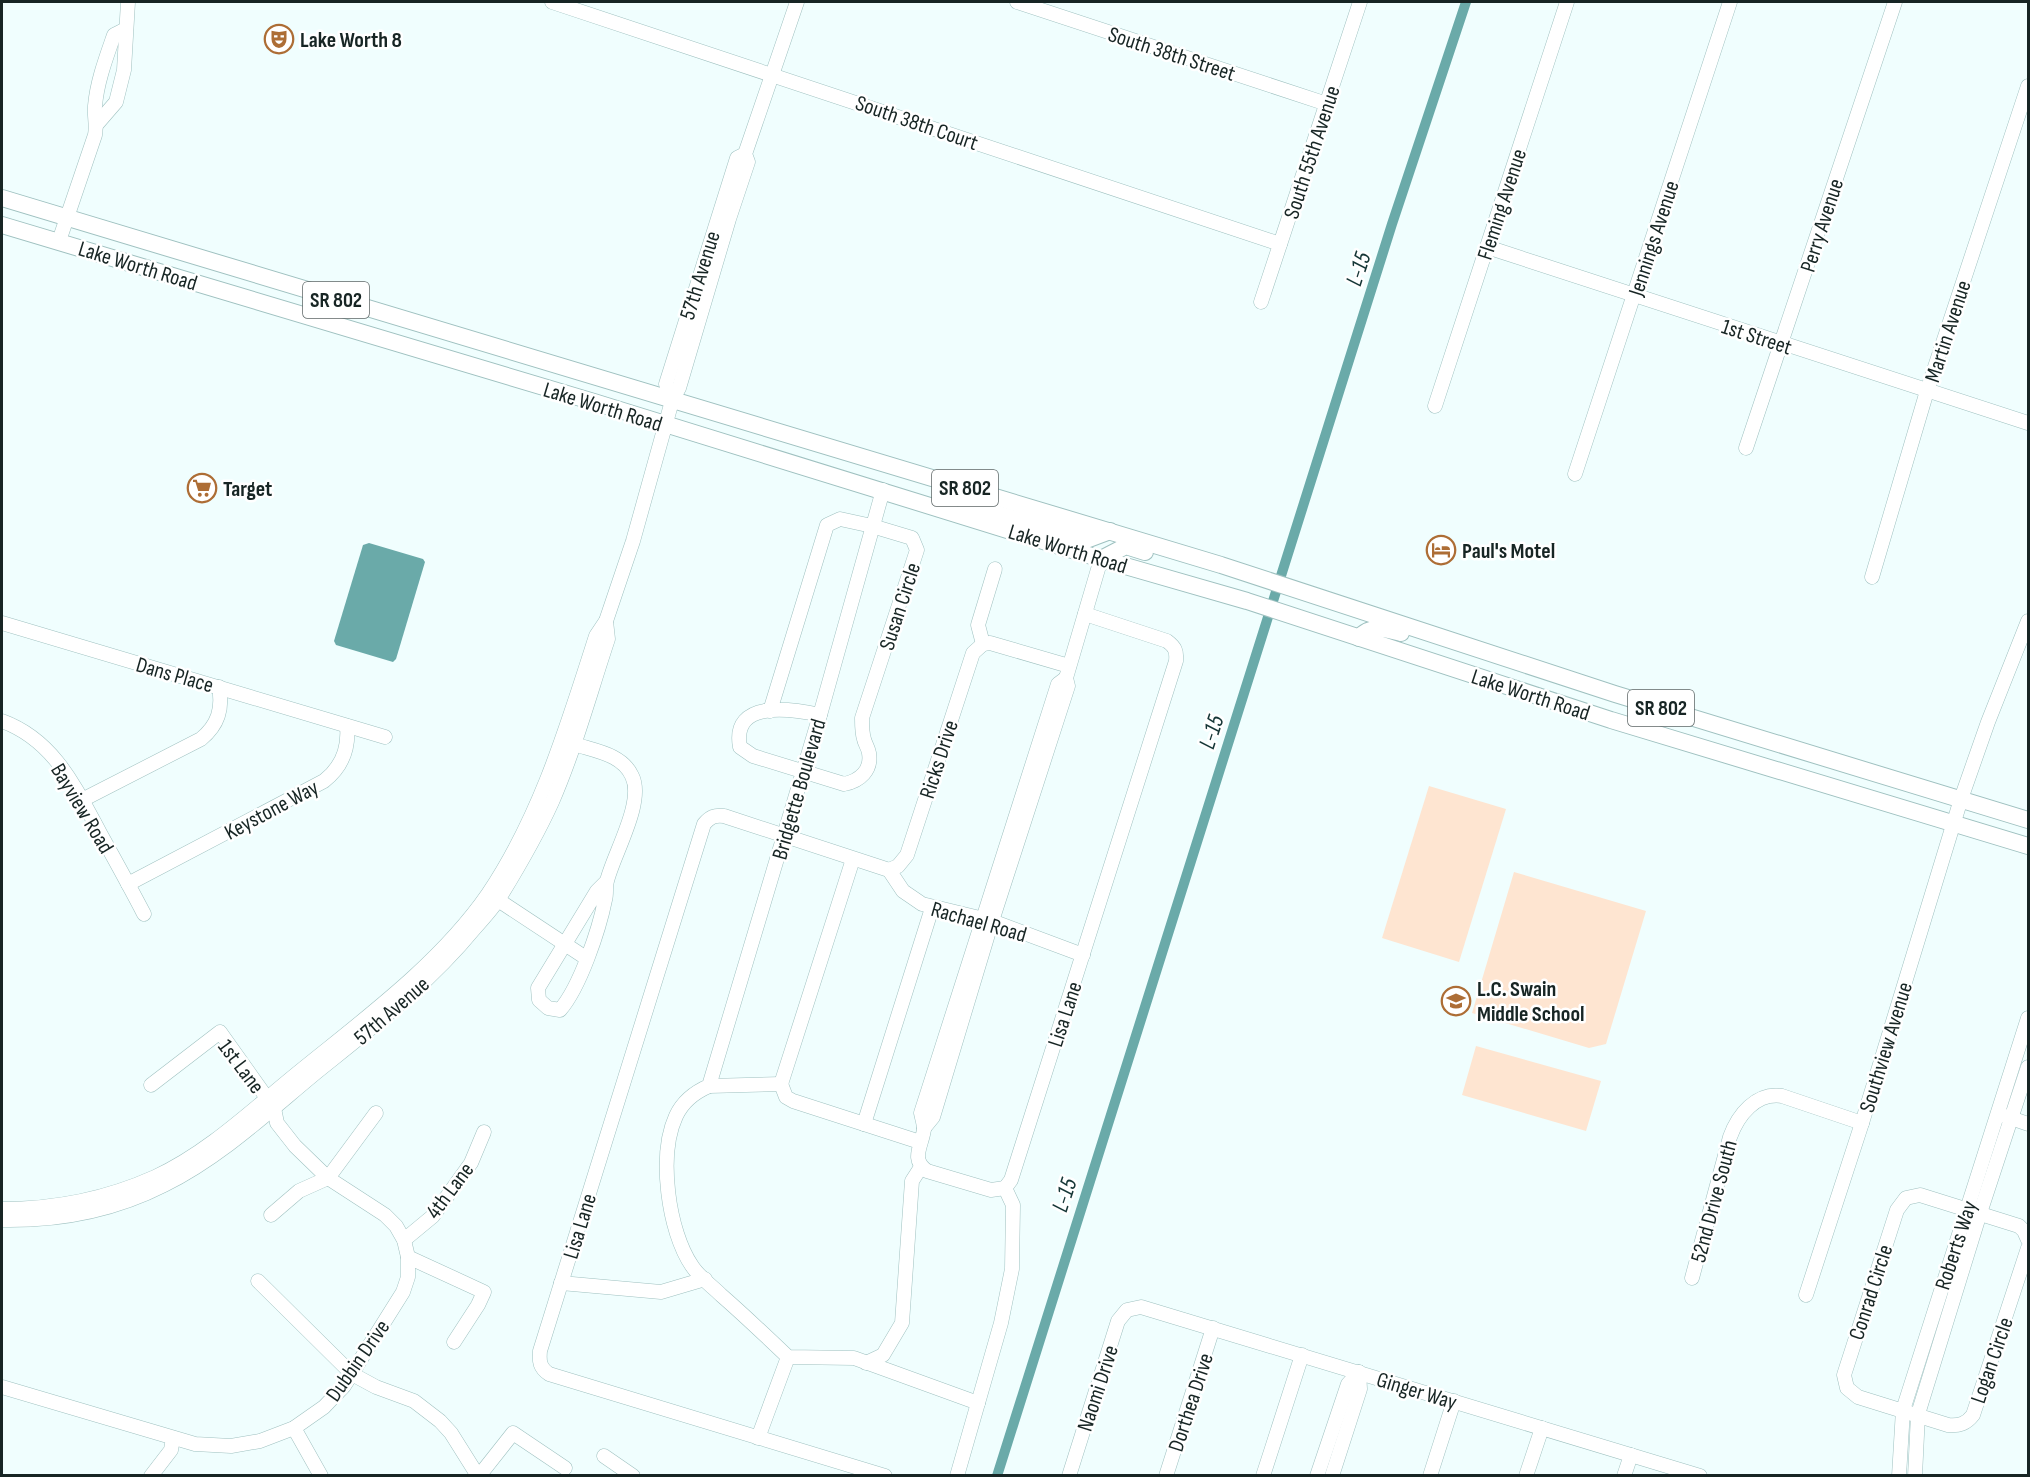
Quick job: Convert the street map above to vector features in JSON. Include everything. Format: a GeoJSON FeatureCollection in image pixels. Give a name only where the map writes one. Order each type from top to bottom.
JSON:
{"type":"FeatureCollection","features":[{"type":"Feature","properties":{"kind":"main road","name":"Lake Worth Road"},"geometry":{"type":"LineString","coordinates":[[2,198],[1221,565],[1487,653],[2028,820]]}},
{"type":"Feature","properties":{"kind":"main road","name":"Lake Worth Road"},"geometry":{"type":"LineString","coordinates":[[2,225],[883,490],[1101,559],[1247,601],[1587,712],[2028,846]]}},
{"type":"Feature","properties":{"kind":"main road"},"geometry":{"type":"LineString","coordinates":[[226,292],[255,291],[345,316],[356,316],[369,310]]}},
{"type":"Feature","properties":{"kind":"main road"},"geometry":{"type":"LineString","coordinates":[[360,332],[375,323],[388,324],[460,346],[483,344]]}},
{"type":"Feature","properties":{"kind":"main road"},"geometry":{"type":"LineString","coordinates":[[952,512],[988,511],[1086,540],[1110,531]]}},
{"type":"Feature","properties":{"kind":"main road"},"geometry":{"type":"LineString","coordinates":[[1101,559],[1126,546],[1191,566],[1221,565]]}},
{"type":"Feature","properties":{"kind":"main road"},"geometry":{"type":"LineString","coordinates":[[1359,638],[1368,631],[1386,629],[1475,657],[1487,653]]}},
{"type":"Feature","properties":{"kind":"main road"},"geometry":{"type":"LineString","coordinates":[[1587,712],[1598,706],[1694,733],[1716,729],[1720,726]]}},
{"type":"Feature","properties":{"kind":"street"},"geometry":{"type":"LineString","coordinates":[[59,241],[97,124],[116,102],[124,70],[128,2]]}},
{"type":"Feature","properties":{"kind":"street","name":"South 38th Court"},"geometry":{"type":"LineString","coordinates":[[552,2],[1280,244]]}},
{"type":"Feature","properties":{"kind":"street","name":"57th Avenue"},"geometry":{"type":"LineString","coordinates":[[2,1220],[42,1219],[96,1210],[130,1200],[188,1173],[211,1157],[403,987],[446,945],[488,895],[522,837],[541,797],[563,741],[596,636],[606,621],[633,541],[666,425],[672,401],[666,384],[676,348],[737,158],[745,154],[797,2]]}},
{"type":"Feature","properties":{"kind":"street","name":"South 38th Street"},"geometry":{"type":"LineString","coordinates":[[1017,2],[1327,104]]}},
{"type":"Feature","properties":{"kind":"street","name":"South 55th Avenue"},"geometry":{"type":"LineString","coordinates":[[1261,302],[1360,2]]}},
{"type":"Feature","properties":{"kind":"street","name":"Fleming Avenue"},"geometry":{"type":"LineString","coordinates":[[1435,406],[1567,2]]}},
{"type":"Feature","properties":{"kind":"street","name":"Jennings Avenue"},"geometry":{"type":"LineString","coordinates":[[1575,474],[1730,2]]}},
{"type":"Feature","properties":{"kind":"street","name":"Perry Avenue"},"geometry":{"type":"LineString","coordinates":[[1746,448],[1895,2]]}},
{"type":"Feature","properties":{"kind":"street"},"geometry":{"type":"LineString","coordinates":[[97,124],[95,108],[108,53],[114,35],[126,30]]}},
{"type":"Feature","properties":{"kind":"street","name":"Martin Avenue"},"geometry":{"type":"LineString","coordinates":[[1872,577],[1928,391],[2028,87]]}},
{"type":"Feature","properties":{"kind":"street","name":"1st Street"},"geometry":{"type":"LineString","coordinates":[[1487,246],[2028,423]]}},
{"type":"Feature","properties":{"kind":"street","name":"Bridgette Boulevard"},"geometry":{"type":"LineString","coordinates":[[709,1086],[820,716],[883,490]]}},
{"type":"Feature","properties":{"kind":"street","name":"Susan Circle"},"geometry":{"type":"LineString","coordinates":[[770,711],[827,525],[840,519],[912,538],[917,550],[862,718],[864,739],[869,753],[864,774],[859,779],[844,784],[803,771]]}},
{"type":"Feature","properties":{"kind":"street"},"geometry":{"type":"LineString","coordinates":[[957,1476],[1001,1323],[1012,1269],[1013,1205],[1005,1188],[991,1190],[927,1172],[921,1167],[917,1152],[922,1135],[921,1113],[987,920],[1058,684],[1068,672],[1101,559]]}},
{"type":"Feature","properties":{"kind":"street"},"geometry":{"type":"LineString","coordinates":[[995,569],[978,625],[983,644],[997,644],[1068,672]]}},
{"type":"Feature","properties":{"kind":"street","name":"Lisa Lane"},"geometry":{"type":"LineString","coordinates":[[1005,1188],[1011,1180],[1176,661],[1173,646],[1167,641],[1084,614]]}},
{"type":"Feature","properties":{"kind":"street","name":"57th Avenue"},"geometry":{"type":"LineString","coordinates":[[2,1209],[41,1208],[67,1204],[126,1189],[182,1163],[270,1103],[410,996],[455,952],[498,900],[532,842],[552,801],[574,744],[608,639],[606,621]]}},
{"type":"Feature","properties":{"kind":"street","name":"Southview Avenue"},"geometry":{"type":"LineString","coordinates":[[1806,1295],[1862,1123],[1953,823],[1988,722],[2028,621]]}},
{"type":"Feature","properties":{"kind":"street","name":"Dans Place"},"geometry":{"type":"LineString","coordinates":[[2,623],[347,726]]}},
{"type":"Feature","properties":{"kind":"street","name":"Ricks Drive"},"geometry":{"type":"LineString","coordinates":[[889,870],[898,866],[908,855],[973,653],[983,644]]}},
{"type":"Feature","properties":{"kind":"street"},"geometry":{"type":"LineString","coordinates":[[82,800],[201,739],[212,728],[219,714],[221,698],[219,687]]}},
{"type":"Feature","properties":{"kind":"street"},"geometry":{"type":"LineString","coordinates":[[803,771],[753,756],[740,747],[739,732],[751,715],[770,711],[802,712],[820,716]]}},
{"type":"Feature","properties":{"kind":"street","name":"Bayview Road"},"geometry":{"type":"LineString","coordinates":[[2,721],[29,736],[46,749],[69,776],[144,914]]}},
{"type":"Feature","properties":{"kind":"street"},"geometry":{"type":"LineString","coordinates":[[347,726],[385,737]]}},
{"type":"Feature","properties":{"kind":"street","name":"Keystone Way"},"geometry":{"type":"LineString","coordinates":[[128,884],[324,781],[335,771],[343,758],[347,744],[347,726]]}},
{"type":"Feature","properties":{"kind":"street"},"geometry":{"type":"LineString","coordinates":[[574,744],[617,758],[632,776],[635,789],[632,812],[606,882],[606,896],[601,919],[571,998],[560,1010],[548,1008],[539,1000],[538,988],[597,891],[606,882]]}},
{"type":"Feature","properties":{"kind":"street","name":"Lisa Lane"},"geometry":{"type":"LineString","coordinates":[[784,836],[724,816],[716,815],[704,824],[540,1351],[540,1364],[549,1374],[885,1476]]}},
{"type":"Feature","properties":{"kind":"street"},"geometry":{"type":"LineString","coordinates":[[784,836],[889,870]]}},
{"type":"Feature","properties":{"kind":"street"},"geometry":{"type":"LineString","coordinates":[[853,859],[781,1084],[786,1097],[793,1101],[864,1124],[922,1135]]}},
{"type":"Feature","properties":{"kind":"street","name":"Rachael Road"},"geometry":{"type":"LineString","coordinates":[[889,870],[898,886],[909,897],[932,908],[987,920],[1083,955]]}},
{"type":"Feature","properties":{"kind":"street"},"geometry":{"type":"LineString","coordinates":[[498,900],[586,958]]}},
{"type":"Feature","properties":{"kind":"street"},"geometry":{"type":"LineString","coordinates":[[864,1124],[932,908]]}},
{"type":"Feature","properties":{"kind":"street","name":"Roberts Way"},"geometry":{"type":"LineString","coordinates":[[1915,1476],[1918,1414],[1973,1211],[1996,1114],[2028,1017]]}},
{"type":"Feature","properties":{"kind":"street","name":"1st Lane"},"geometry":{"type":"LineString","coordinates":[[151,1085],[220,1032],[270,1103]]}},
{"type":"Feature","properties":{"kind":"street","name":"Roberts Way"},"geometry":{"type":"LineString","coordinates":[[1899,1476],[1903,1410],[1973,1211],[2011,1119],[2028,1067]]}},
{"type":"Feature","properties":{"kind":"street"},"geometry":{"type":"LineString","coordinates":[[781,1084],[709,1086],[694,1094],[676,1117],[667,1167],[668,1194],[674,1227],[688,1261],[788,1357],[854,1358],[978,1402]]}},
{"type":"Feature","properties":{"kind":"street","name":"52nd Drive South"},"geometry":{"type":"LineString","coordinates":[[1692,1278],[1730,1137],[1735,1122],[1744,1112],[1759,1100],[1771,1095],[1782,1096],[1862,1123]]}},
{"type":"Feature","properties":{"kind":"street","name":"Dubbin Drive"},"geometry":{"type":"LineString","coordinates":[[3,1391],[173,1438],[210,1445],[238,1445],[260,1441],[294,1428],[324,1407],[352,1374],[403,1292],[408,1277],[408,1257],[404,1240],[396,1226],[385,1215],[328,1178],[310,1163],[277,1123],[270,1103]]}},
{"type":"Feature","properties":{"kind":"street"},"geometry":{"type":"LineString","coordinates":[[271,1215],[299,1191],[328,1178],[376,1113]]}},
{"type":"Feature","properties":{"kind":"street"},"geometry":{"type":"LineString","coordinates":[[1996,1114],[2028,1124]]}},
{"type":"Feature","properties":{"kind":"street","name":"4th Lane"},"geometry":{"type":"LineString","coordinates":[[404,1240],[433,1216],[471,1163],[484,1132]]}},
{"type":"Feature","properties":{"kind":"street"},"geometry":{"type":"LineString","coordinates":[[866,1363],[883,1355],[902,1323],[912,1181],[921,1167]]}},
{"type":"Feature","properties":{"kind":"street","name":"Conrad Circle"},"geometry":{"type":"LineString","coordinates":[[1918,1414],[1851,1394],[1844,1382],[1844,1375],[1901,1203],[1906,1198],[1920,1195],[1973,1211]]}},
{"type":"Feature","properties":{"kind":"street"},"geometry":{"type":"LineString","coordinates":[[1973,1211],[2019,1226],[2025,1231],[2028,1240]]}},
{"type":"Feature","properties":{"kind":"street","name":"Logan Circle"},"geometry":{"type":"LineString","coordinates":[[1918,1414],[1955,1426],[1968,1421],[1972,1415],[2028,1248]]}},
{"type":"Feature","properties":{"kind":"street"},"geometry":{"type":"LineString","coordinates":[[408,1257],[484,1292],[454,1342]]}},
{"type":"Feature","properties":{"kind":"street"},"geometry":{"type":"LineString","coordinates":[[561,1283],[661,1292],[705,1279]]}},
{"type":"Feature","properties":{"kind":"street"},"geometry":{"type":"LineString","coordinates":[[258,1281],[352,1374],[428,1410],[452,1433],[478,1476],[513,1433],[565,1468]]}},
{"type":"Feature","properties":{"kind":"street","name":"Ginger Way"},"geometry":{"type":"LineString","coordinates":[[1134,1307],[1213,1328],[1700,1476]]}},
{"type":"Feature","properties":{"kind":"street","name":"Naomi Drive"},"geometry":{"type":"LineString","coordinates":[[1069,1476],[1118,1321],[1122,1314],[1134,1307]]}},
{"type":"Feature","properties":{"kind":"street","name":"Dorthea Drive"},"geometry":{"type":"LineString","coordinates":[[1166,1476],[1213,1328]]}},
{"type":"Feature","properties":{"kind":"street"},"geometry":{"type":"LineString","coordinates":[[1263,1476],[1302,1355]]}},
{"type":"Feature","properties":{"kind":"street"},"geometry":{"type":"LineString","coordinates":[[758,1438],[788,1357]]}},
{"type":"Feature","properties":{"kind":"street"},"geometry":{"type":"LineString","coordinates":[[1317,1476],[1348,1384],[1359,1372]]}},
{"type":"Feature","properties":{"kind":"street"},"geometry":{"type":"LineString","coordinates":[[1332,1476],[1360,1389],[1359,1372]]}},
{"type":"Feature","properties":{"kind":"street"},"geometry":{"type":"LineString","coordinates":[[1430,1476],[1454,1401]]}},
{"type":"Feature","properties":{"kind":"street"},"geometry":{"type":"LineString","coordinates":[[294,1428],[321,1476]]}},
{"type":"Feature","properties":{"kind":"street"},"geometry":{"type":"LineString","coordinates":[[1526,1476],[1542,1428]]}},
{"type":"Feature","properties":{"kind":"street"},"geometry":{"type":"LineString","coordinates":[[152,1476],[171,1449],[173,1438]]}},
{"type":"Feature","properties":{"kind":"street"},"geometry":{"type":"LineString","coordinates":[[1624,1476],[1631,1455]]}},
{"type":"Feature","properties":{"kind":"street"},"geometry":{"type":"LineString","coordinates":[[604,1456],[633,1476]]}},
{"type":"Feature","properties":{"kind":"shaded area"},"geometry":{"type":"Polygon","coordinates":[[[1429,786],[1506,809],[1459,962],[1382,938],[1429,786]]]}},
{"type":"Feature","properties":{"kind":"shaded area"},"geometry":{"type":"Polygon","coordinates":[[[1514,872],[1646,911],[1606,1044],[1589,1048],[1472,1013],[1514,872]]]}},
{"type":"Feature","properties":{"kind":"shaded area"},"geometry":{"type":"Polygon","coordinates":[[[1476,1046],[1601,1081],[1586,1131],[1462,1095],[1476,1046]]]}},
{"type":"Feature","properties":{"kind":"water"},"geometry":{"type":"Polygon","coordinates":[[[369,543],[423,559],[425,562],[396,659],[393,662],[336,645],[334,641],[363,545],[369,543]]]}},
{"type":"Feature","properties":{"kind":"waterway","name":"L-15"},"geometry":{"type":"LineString","coordinates":[[997,1476],[1392,224],[1466,2]]}},
{"type":"Feature","properties":{"kind":"place","name":"Lake Worth 8"},"geometry":{"type":"Point","coordinates":[279,39]}},
{"type":"Feature","properties":{"kind":"place","name":"Target"},"geometry":{"type":"Point","coordinates":[202,488]}},
{"type":"Feature","properties":{"kind":"place","name":"Paul's Motel"},"geometry":{"type":"Point","coordinates":[1441,550]}},
{"type":"Feature","properties":{"kind":"place","name":"L.C. Swain Middle School"},"geometry":{"type":"Point","coordinates":[1456,1001]}}]}
